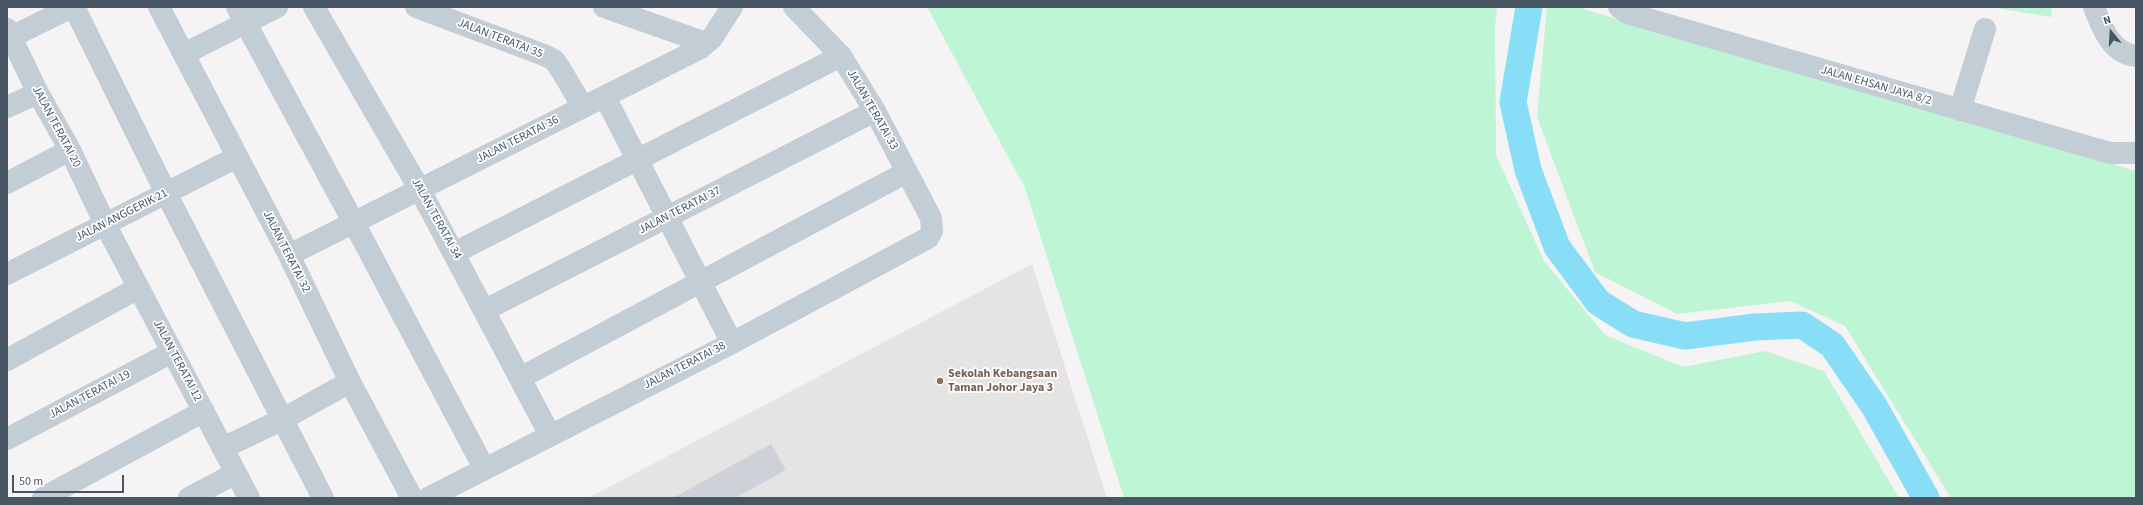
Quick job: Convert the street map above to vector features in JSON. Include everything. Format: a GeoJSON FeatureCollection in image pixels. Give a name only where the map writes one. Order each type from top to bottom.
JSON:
{"type":"FeatureCollection","features":[{"type":"Feature","properties":{"kind":"street"},"geometry":{"type":"LineString","coordinates":[[9,33],[73,7],[281,420],[323,498]]}},
{"type":"Feature","properties":{"kind":"street","name":"JALAN TERATAI 32"},"geometry":{"type":"LineString","coordinates":[[159,7],[289,255],[350,382],[412,498]]}},
{"type":"Feature","properties":{"kind":"street"},"geometry":{"type":"LineString","coordinates":[[184,54],[241,15],[277,7]]}},
{"type":"Feature","properties":{"kind":"street","name":"JALAN TERATAI 34"},"geometry":{"type":"LineString","coordinates":[[315,7],[420,190],[550,434]]}},
{"type":"Feature","properties":{"kind":"street","name":"JALAN TERATAI 35"},"geometry":{"type":"LineString","coordinates":[[416,7],[458,14],[554,60],[583,107]]}},
{"type":"Feature","properties":{"kind":"street"},"geometry":{"type":"LineString","coordinates":[[604,7],[706,44]]}},
{"type":"Feature","properties":{"kind":"street","name":"JALAN TERATAI 36"},"geometry":{"type":"LineString","coordinates":[[289,255],[605,97],[706,44],[712,38],[732,7]]}},
{"type":"Feature","properties":{"kind":"street","name":"JALAN TERATAI 33"},"geometry":{"type":"LineString","coordinates":[[794,7],[841,56],[875,111],[928,211],[933,225]]}},
{"type":"Feature","properties":{"kind":"street","name":"JALAN EHSAN JAYA 8/2"},"geometry":{"type":"LineString","coordinates":[[1619,7],[1627,14],[2110,153],[2136,153]]}},
{"type":"Feature","properties":{"kind":"street"},"geometry":{"type":"LineString","coordinates":[[2094,7],[2113,46],[2136,56]]}},
{"type":"Feature","properties":{"kind":"street"},"geometry":{"type":"LineString","coordinates":[[241,15],[354,223],[484,468]]}},
{"type":"Feature","properties":{"kind":"street"},"geometry":{"type":"LineString","coordinates":[[1960,110],[1985,29]]}},
{"type":"Feature","properties":{"kind":"street","name":"JALAN TERATAI 20"},"geometry":{"type":"LineString","coordinates":[[9,33],[38,93],[70,150],[105,224]]}},
{"type":"Feature","properties":{"kind":"street"},"geometry":{"type":"LineString","coordinates":[[454,253],[841,56]]}},
{"type":"Feature","properties":{"kind":"street"},"geometry":{"type":"LineString","coordinates":[[7,107],[38,93]]}},
{"type":"Feature","properties":{"kind":"street"},"geometry":{"type":"LineString","coordinates":[[605,97],[732,343]]}},
{"type":"Feature","properties":{"kind":"street","name":"JALAN TERATAI 37"},"geometry":{"type":"LineString","coordinates":[[485,310],[875,111]]}},
{"type":"Feature","properties":{"kind":"street"},"geometry":{"type":"LineString","coordinates":[[7,183],[70,150]]}},
{"type":"Feature","properties":{"kind":"street","name":"JALAN ANGGERIK 21"},"geometry":{"type":"LineString","coordinates":[[7,274],[237,157]]}},
{"type":"Feature","properties":{"kind":"street"},"geometry":{"type":"LineString","coordinates":[[520,378],[907,172]]}},
{"type":"Feature","properties":{"kind":"street","name":"JALAN TERATAI 12"},"geometry":{"type":"LineString","coordinates":[[105,224],[249,498]]}},
{"type":"Feature","properties":{"kind":"street","name":"JALAN TERATAI 38"},"geometry":{"type":"LineString","coordinates":[[428,498],[550,434],[732,343],[928,238],[933,225]]}},
{"type":"Feature","properties":{"kind":"street"},"geometry":{"type":"LineString","coordinates":[[7,360],[138,288]]}},
{"type":"Feature","properties":{"kind":"street","name":"JALAN TERATAI 19"},"geometry":{"type":"LineString","coordinates":[[7,438],[172,352]]}},
{"type":"Feature","properties":{"kind":"street"},"geometry":{"type":"LineString","coordinates":[[223,448],[281,420],[350,382]]}},
{"type":"Feature","properties":{"kind":"street"},"geometry":{"type":"LineString","coordinates":[[43,498],[204,411]]}},
{"type":"Feature","properties":{"kind":"street"},"geometry":{"type":"LineString","coordinates":[[189,498],[236,473]]}},
{"type":"Feature","properties":{"kind":"shaded area","name":"Sekolah Kebangsaan Taman Johor Jaya 3"},"geometry":{"type":"Polygon","coordinates":[[[1032,264],[1107,498],[588,498],[1032,264]]]}},
{"type":"Feature","properties":{"kind":"green space"},"geometry":{"type":"Polygon","coordinates":[[[927,7],[1497,7],[1495,27],[1496,155],[1544,261],[1605,335],[1683,367],[1765,351],[1824,371],[1899,498],[1124,498],[1025,188],[927,7]]]}},
{"type":"Feature","properties":{"kind":"green space"},"geometry":{"type":"Polygon","coordinates":[[[1547,7],[1583,7],[1583,9],[2136,171],[2136,498],[1951,498],[1845,326],[1790,301],[1677,314],[1595,272],[1537,117],[1547,7]]]}},
{"type":"Feature","properties":{"kind":"green space"},"geometry":{"type":"Polygon","coordinates":[[[1989,7],[2051,7],[2052,17],[1989,7]]]}},
{"type":"Feature","properties":{"kind":"building"},"geometry":{"type":"Polygon","coordinates":[[[771,444],[786,470],[735,498],[673,498],[771,444]]]}},
{"type":"Feature","properties":{"kind":"waterway"},"geometry":{"type":"LineString","coordinates":[[1529,7],[1513,102],[1528,170],[1557,247],[1598,302],[1633,324],[1685,336],[1755,327],[1802,325],[1832,345],[1874,406],[1926,498]]}},
{"type":"Feature","properties":{"kind":"place","name":"Sekolah Kebangsaan Taman Johor Jaya 3"},"geometry":{"type":"Point","coordinates":[940,381]}}]}
